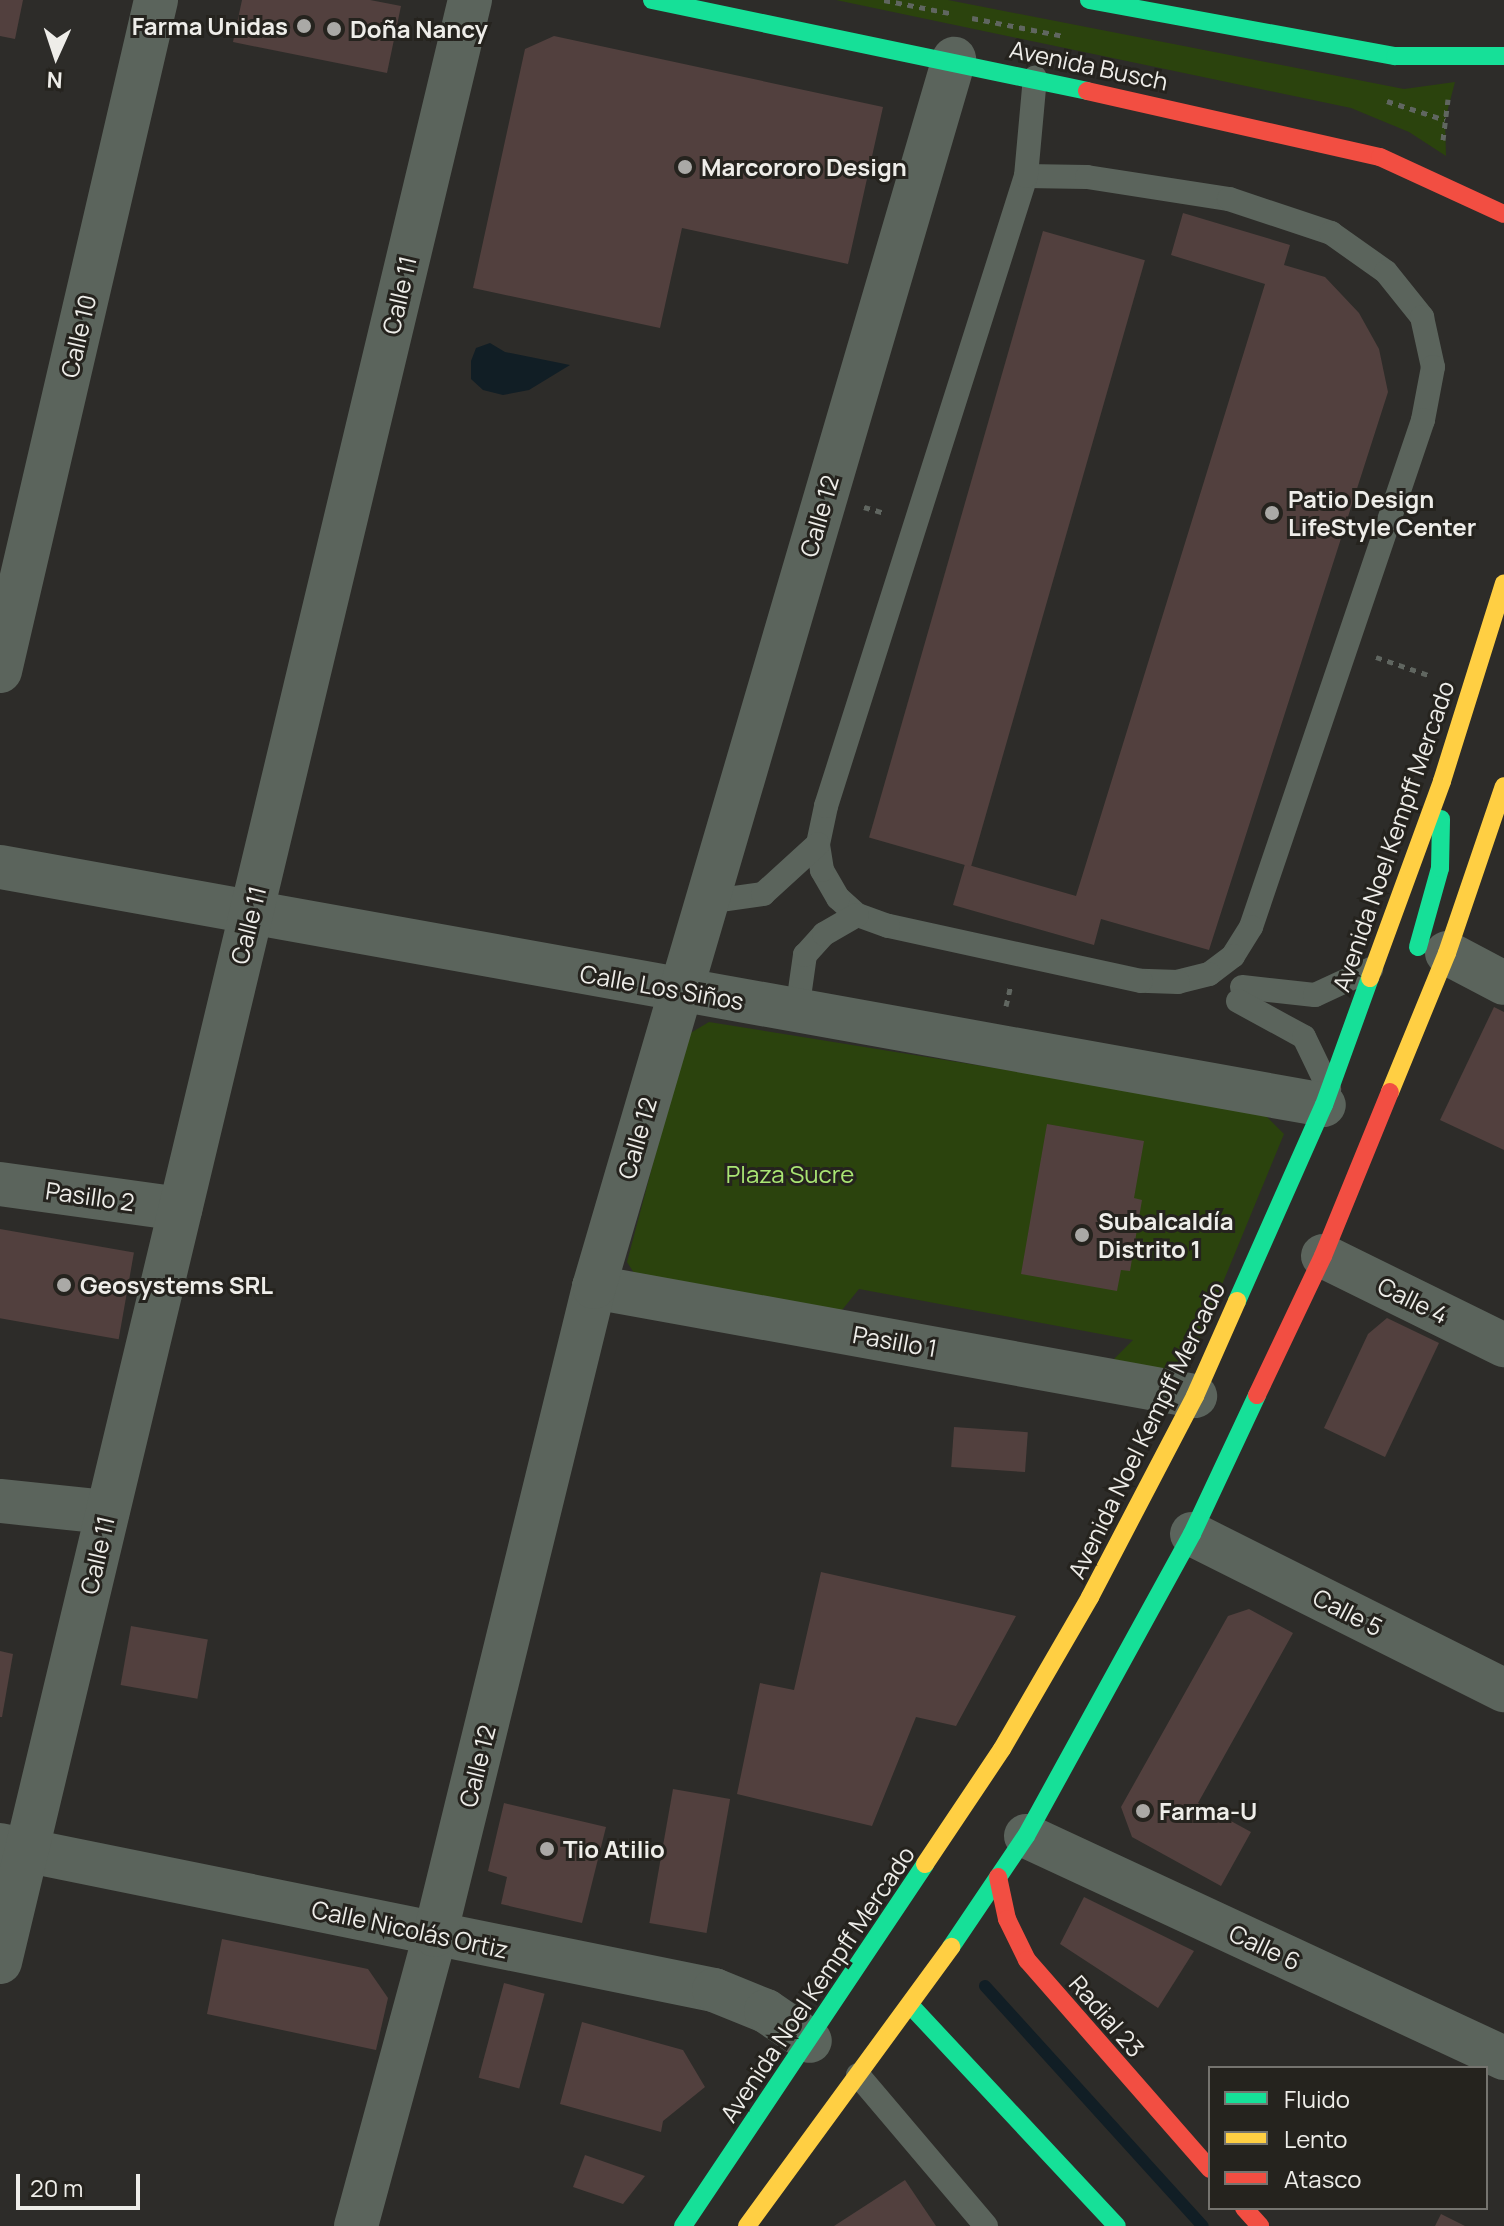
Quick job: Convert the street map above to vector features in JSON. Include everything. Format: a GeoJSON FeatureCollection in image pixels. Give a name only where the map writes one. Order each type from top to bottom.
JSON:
{"type":"FeatureCollection","features":[{"type":"Feature","properties":{"kind":"main road","name":"Avenida Busch"},"geometry":{"type":"LineString","coordinates":[[652,0],[954,59],[1305,136],[1380,157],[1504,214]]}},
{"type":"Feature","properties":{"kind":"main road"},"geometry":{"type":"LineString","coordinates":[[717,12],[735,0]]}},
{"type":"Feature","properties":{"kind":"main road"},"geometry":{"type":"LineString","coordinates":[[1089,0],[1395,56],[1504,56]]}},
{"type":"Feature","properties":{"kind":"main road"},"geometry":{"type":"LineString","coordinates":[[810,12],[829,34]]}},
{"type":"Feature","properties":{"kind":"main road","name":"Avenida Noel Kempff Mercado"},"geometry":{"type":"LineString","coordinates":[[683,2226],[816,2048],[1002,1749],[1090,1597],[1208,1416],[1442,781],[1504,583]]}},
{"type":"Feature","properties":{"kind":"main road"},"geometry":{"type":"LineString","coordinates":[[1430,957],[1430,917],[1440,868],[1442,781]]}},
{"type":"Feature","properties":{"kind":"main road"},"geometry":{"type":"LineString","coordinates":[[747,2226],[911,2006],[1031,1827],[1184,1527],[1320,1237],[1430,957],[1504,786]]}},
{"type":"Feature","properties":{"kind":"main road"},"geometry":{"type":"LineString","coordinates":[[1184,1527],[1215,1452],[1208,1416]]}},
{"type":"Feature","properties":{"kind":"main road"},"geometry":{"type":"LineString","coordinates":[[978,1821],[993,1796],[1002,1749]]}},
{"type":"Feature","properties":{"kind":"main road"},"geometry":{"type":"LineString","coordinates":[[1031,1827],[1043,1764]]}},
{"type":"Feature","properties":{"kind":"main road","name":"Radial 23"},"geometry":{"type":"LineString","coordinates":[[998,1877],[1007,1919],[1027,1960],[1208,2167]]}},
{"type":"Feature","properties":{"kind":"main road"},"geometry":{"type":"LineString","coordinates":[[904,1971],[911,2006],[1117,2226]]}},
{"type":"Feature","properties":{"kind":"main road"},"geometry":{"type":"LineString","coordinates":[[732,2214],[822,2089]]}},
{"type":"Feature","properties":{"kind":"main road"},"geometry":{"type":"LineString","coordinates":[[1246,2210],[1260,2226]]}},
{"type":"Feature","properties":{"kind":"street","name":"Calle 10"},"geometry":{"type":"LineString","coordinates":[[0,671],[156,0]]}},
{"type":"Feature","properties":{"kind":"street","name":"Calle 11"},"geometry":{"type":"LineString","coordinates":[[0,1962],[13,1847],[107,1512],[470,0]]}},
{"type":"Feature","properties":{"kind":"street","name":"Calle 12"},"geometry":{"type":"LineString","coordinates":[[356,2226],[435,1935],[594,1287],[954,59]]}},
{"type":"Feature","properties":{"kind":"street","name":"Calle Los Siños"},"geometry":{"type":"LineString","coordinates":[[0,867],[797,1011],[1327,1097]]}},
{"type":"Feature","properties":{"kind":"street"},"geometry":{"type":"LineString","coordinates":[[1430,957],[1504,983]]}},
{"type":"Feature","properties":{"kind":"street","name":"Pasillo 2"},"geometry":{"type":"LineString","coordinates":[[0,1184],[180,1209]]}},
{"type":"Feature","properties":{"kind":"street","name":"Calle 4"},"geometry":{"type":"LineString","coordinates":[[1320,1237],[1504,1345]]}},
{"type":"Feature","properties":{"kind":"street","name":"Pasillo 1"},"geometry":{"type":"LineString","coordinates":[[594,1287],[1208,1416]]}},
{"type":"Feature","properties":{"kind":"street"},"geometry":{"type":"LineString","coordinates":[[0,1501],[107,1512]]}},
{"type":"Feature","properties":{"kind":"street","name":"Calle 5"},"geometry":{"type":"LineString","coordinates":[[1184,1527],[1504,1690]]}},
{"type":"Feature","properties":{"kind":"street","name":"Calle 6"},"geometry":{"type":"LineString","coordinates":[[1031,1827],[1504,2058]]}},
{"type":"Feature","properties":{"kind":"street","name":"Calle Nicolás Ortiz"},"geometry":{"type":"LineString","coordinates":[[13,1847],[714,1990],[766,2011],[816,2048]]}},
{"type":"Feature","properties":{"kind":"lane"},"geometry":{"type":"LineString","coordinates":[[1240,29],[1246,0]]}},
{"type":"Feature","properties":{"kind":"lane"},"geometry":{"type":"LineString","coordinates":[[1026,176],[1087,177],[1229,199],[1331,233],[1386,272],[1422,317],[1433,367],[1423,420],[1251,927],[1233,956],[1209,974],[1178,982],[1141,981],[888,926],[857,915],[838,898],[822,870],[818,844],[1026,176],[1035,77]]}},
{"type":"Feature","properties":{"kind":"lane"},"geometry":{"type":"LineString","coordinates":[[706,902],[763,894],[818,844]]}},
{"type":"Feature","properties":{"kind":"lane"},"geometry":{"type":"LineString","coordinates":[[797,1011],[805,955],[824,934],[857,915]]}},
{"type":"Feature","properties":{"kind":"lane"},"geometry":{"type":"LineString","coordinates":[[1327,1097],[1304,1037],[1240,994],[1315,995],[1373,967]]}},
{"type":"Feature","properties":{"kind":"lane"},"geometry":{"type":"LineString","coordinates":[[858,2075],[986,2226]]}},
{"type":"Feature","properties":{"kind":"path"},"geometry":{"type":"LineString","coordinates":[[1438,185],[1453,58]]}},
{"type":"Feature","properties":{"kind":"path"},"geometry":{"type":"LineString","coordinates":[[1347,647],[1470,689]]}},
{"type":"Feature","properties":{"kind":"green space"},"geometry":{"type":"Polygon","coordinates":[[[836,0],[948,0],[1404,89],[1455,82],[1445,120],[1446,156],[1409,132],[1351,108],[836,0]]]}},
{"type":"Feature","properties":{"kind":"green space","name":"Plaza Sucre"},"geometry":{"type":"Polygon","coordinates":[[[709,1022],[1261,1111],[1284,1134],[1189,1365],[1160,1380],[1104,1369],[1133,1340],[859,1289],[834,1320],[641,1284],[627,1262],[687,1035],[709,1022]]]}},
{"type":"Feature","properties":{"kind":"shaded area"},"geometry":{"type":"Polygon","coordinates":[[[490,343],[505,352],[570,365],[529,390],[503,395],[483,390],[471,379],[471,361],[476,348],[490,343]]]}},
{"type":"Feature","properties":{"kind":"building"},"geometry":{"type":"Polygon","coordinates":[[[0,0],[23,0],[15,39],[0,36],[0,0]]]}},
{"type":"Feature","properties":{"kind":"building"},"geometry":{"type":"Polygon","coordinates":[[[242,0],[370,0],[401,6],[387,73],[233,42],[242,0]]]}},
{"type":"Feature","properties":{"kind":"building","name":"Marcororo Design"},"geometry":{"type":"Polygon","coordinates":[[[554,36],[883,107],[848,264],[682,228],[660,328],[473,288],[525,49],[554,36]]]}},
{"type":"Feature","properties":{"kind":"building","name":"Patio Design LifeStyle Center"},"geometry":{"type":"Polygon","coordinates":[[[1183,213],[1290,245],[1284,265],[1325,277],[1359,313],[1379,349],[1388,392],[1209,950],[1101,919],[1094,945],[953,905],[965,864],[1076,896],[1265,284],[1171,255],[1183,213]]]}},
{"type":"Feature","properties":{"kind":"building"},"geometry":{"type":"Polygon","coordinates":[[[1043,231],[1145,260],[971,867],[869,838],[1043,231]]]}},
{"type":"Feature","properties":{"kind":"building"},"geometry":{"type":"Polygon","coordinates":[[[1494,1007],[1504,1012],[1504,1150],[1440,1120],[1494,1007]]]}},
{"type":"Feature","properties":{"kind":"building","name":"Subalcaldía Distrito 1"},"geometry":{"type":"Polygon","coordinates":[[[1047,1124],[1144,1141],[1134,1198],[1142,1200],[1130,1271],[1121,1270],[1117,1291],[1021,1274],[1047,1124]]]}},
{"type":"Feature","properties":{"kind":"building","name":"Geosystems SRL"},"geometry":{"type":"Polygon","coordinates":[[[0,1229],[134,1253],[119,1339],[0,1318],[0,1229]]]}},
{"type":"Feature","properties":{"kind":"building"},"geometry":{"type":"Polygon","coordinates":[[[1387,1318],[1439,1343],[1385,1457],[1324,1428],[1368,1334],[1387,1318]]]}},
{"type":"Feature","properties":{"kind":"building"},"geometry":{"type":"Polygon","coordinates":[[[954,1427],[1028,1432],[1025,1472],[951,1467],[954,1427]]]}},
{"type":"Feature","properties":{"kind":"building"},"geometry":{"type":"Polygon","coordinates":[[[821,1572],[1016,1616],[956,1726],[916,1717],[872,1826],[737,1794],[760,1683],[794,1690],[821,1572]]]}},
{"type":"Feature","properties":{"kind":"building"},"geometry":{"type":"Polygon","coordinates":[[[1249,1609],[1293,1633],[1198,1803],[1251,1832],[1221,1886],[1132,1837],[1121,1807],[1228,1616],[1249,1609]]]}},
{"type":"Feature","properties":{"kind":"building"},"geometry":{"type":"Polygon","coordinates":[[[131,1626],[208,1640],[197,1699],[121,1685],[131,1626]]]}},
{"type":"Feature","properties":{"kind":"building"},"geometry":{"type":"Polygon","coordinates":[[[0,1651],[13,1654],[2,1717],[0,1717],[0,1651]]]}},
{"type":"Feature","properties":{"kind":"building"},"geometry":{"type":"Polygon","coordinates":[[[673,1789],[730,1799],[707,1933],[649,1923],[673,1789]]]}},
{"type":"Feature","properties":{"kind":"building","name":"Tio Atilio"},"geometry":{"type":"Polygon","coordinates":[[[504,1803],[606,1827],[582,1923],[501,1904],[507,1877],[488,1871],[504,1803]]]}},
{"type":"Feature","properties":{"kind":"building"},"geometry":{"type":"Polygon","coordinates":[[[1084,1897],[1194,1951],[1158,2008],[1060,1944],[1084,1897]]]}},
{"type":"Feature","properties":{"kind":"building"},"geometry":{"type":"Polygon","coordinates":[[[222,1939],[368,1969],[388,1998],[376,2050],[207,2014],[222,1939]]]}},
{"type":"Feature","properties":{"kind":"building"},"geometry":{"type":"Polygon","coordinates":[[[504,1983],[545,1994],[519,2089],[479,2078],[504,1983]]]}},
{"type":"Feature","properties":{"kind":"building"},"geometry":{"type":"Polygon","coordinates":[[[582,2022],[683,2050],[705,2087],[663,2121],[661,2132],[560,2104],[582,2022]]]}},
{"type":"Feature","properties":{"kind":"building"},"geometry":{"type":"Polygon","coordinates":[[[585,2155],[645,2176],[623,2204],[573,2187],[585,2155]]]}},
{"type":"Feature","properties":{"kind":"building"},"geometry":{"type":"Polygon","coordinates":[[[905,2180],[936,2226],[834,2226],[905,2180]]]}},
{"type":"Feature","properties":{"kind":"building"},"geometry":{"type":"Polygon","coordinates":[[[1441,2214],[1465,2226],[1435,2226],[1441,2214]]]}},
{"type":"Feature","properties":{"kind":"waterway"},"geometry":{"type":"LineString","coordinates":[[985,1986],[1203,2226]]}},
{"type":"Feature","properties":{"kind":"traffic: fast"},"geometry":{"type":"LineString","coordinates":[[652,0],[1087,91]]}},
{"type":"Feature","properties":{"kind":"traffic: fast"},"geometry":{"type":"LineString","coordinates":[[1089,0],[1395,56],[1504,56]]}},
{"type":"Feature","properties":{"kind":"traffic: fast"},"geometry":{"type":"LineString","coordinates":[[1418,947],[1440,868],[1441,819]]}},
{"type":"Feature","properties":{"kind":"traffic: fast"},"geometry":{"type":"LineString","coordinates":[[1237,1301],[1324,1105],[1370,978]]}},
{"type":"Feature","properties":{"kind":"traffic: fast"},"geometry":{"type":"LineString","coordinates":[[951,1947],[1026,1836],[1192,1534],[1257,1395]]}},
{"type":"Feature","properties":{"kind":"traffic: fast"},"geometry":{"type":"LineString","coordinates":[[683,2226],[925,1864]]}},
{"type":"Feature","properties":{"kind":"traffic: fast"},"geometry":{"type":"LineString","coordinates":[[911,2006],[1117,2226]]}},
{"type":"Feature","properties":{"kind":"traffic: slow"},"geometry":{"type":"LineString","coordinates":[[1370,978],[1442,781],[1504,583]]}},
{"type":"Feature","properties":{"kind":"traffic: slow"},"geometry":{"type":"LineString","coordinates":[[1390,1092],[1447,953],[1504,786]]}},
{"type":"Feature","properties":{"kind":"traffic: slow"},"geometry":{"type":"LineString","coordinates":[[925,1864],[1002,1749],[1090,1597],[1195,1396],[1237,1301]]}},
{"type":"Feature","properties":{"kind":"traffic: slow"},"geometry":{"type":"LineString","coordinates":[[747,2226],[951,1947]]}},
{"type":"Feature","properties":{"kind":"traffic: jam"},"geometry":{"type":"LineString","coordinates":[[1087,91],[1380,157],[1504,214]]}},
{"type":"Feature","properties":{"kind":"traffic: jam"},"geometry":{"type":"LineString","coordinates":[[1257,1395],[1323,1256],[1390,1092]]}},
{"type":"Feature","properties":{"kind":"traffic: jam"},"geometry":{"type":"LineString","coordinates":[[998,1877],[1007,1919],[1027,1960],[1208,2167]]}},
{"type":"Feature","properties":{"kind":"traffic: jam"},"geometry":{"type":"LineString","coordinates":[[1246,2210],[1260,2226]]}},
{"type":"Feature","properties":{"kind":"place","name":"Farma Unidas"},"geometry":{"type":"Point","coordinates":[304,26]}},
{"type":"Feature","properties":{"kind":"place","name":"Doña Nancy"},"geometry":{"type":"Point","coordinates":[334,29]}},
{"type":"Feature","properties":{"kind":"place","name":"Marcororo Design"},"geometry":{"type":"Point","coordinates":[685,167]}},
{"type":"Feature","properties":{"kind":"place","name":"Patio Design LifeStyle Center"},"geometry":{"type":"Point","coordinates":[1272,513]}},
{"type":"Feature","properties":{"kind":"place","name":"Subalcaldía Distrito 1"},"geometry":{"type":"Point","coordinates":[1082,1235]}},
{"type":"Feature","properties":{"kind":"place","name":"Geosystems SRL"},"geometry":{"type":"Point","coordinates":[64,1285]}},
{"type":"Feature","properties":{"kind":"place","name":"Farma-U"},"geometry":{"type":"Point","coordinates":[1143,1811]}},
{"type":"Feature","properties":{"kind":"place","name":"Tio Atilio"},"geometry":{"type":"Point","coordinates":[547,1849]}}]}
